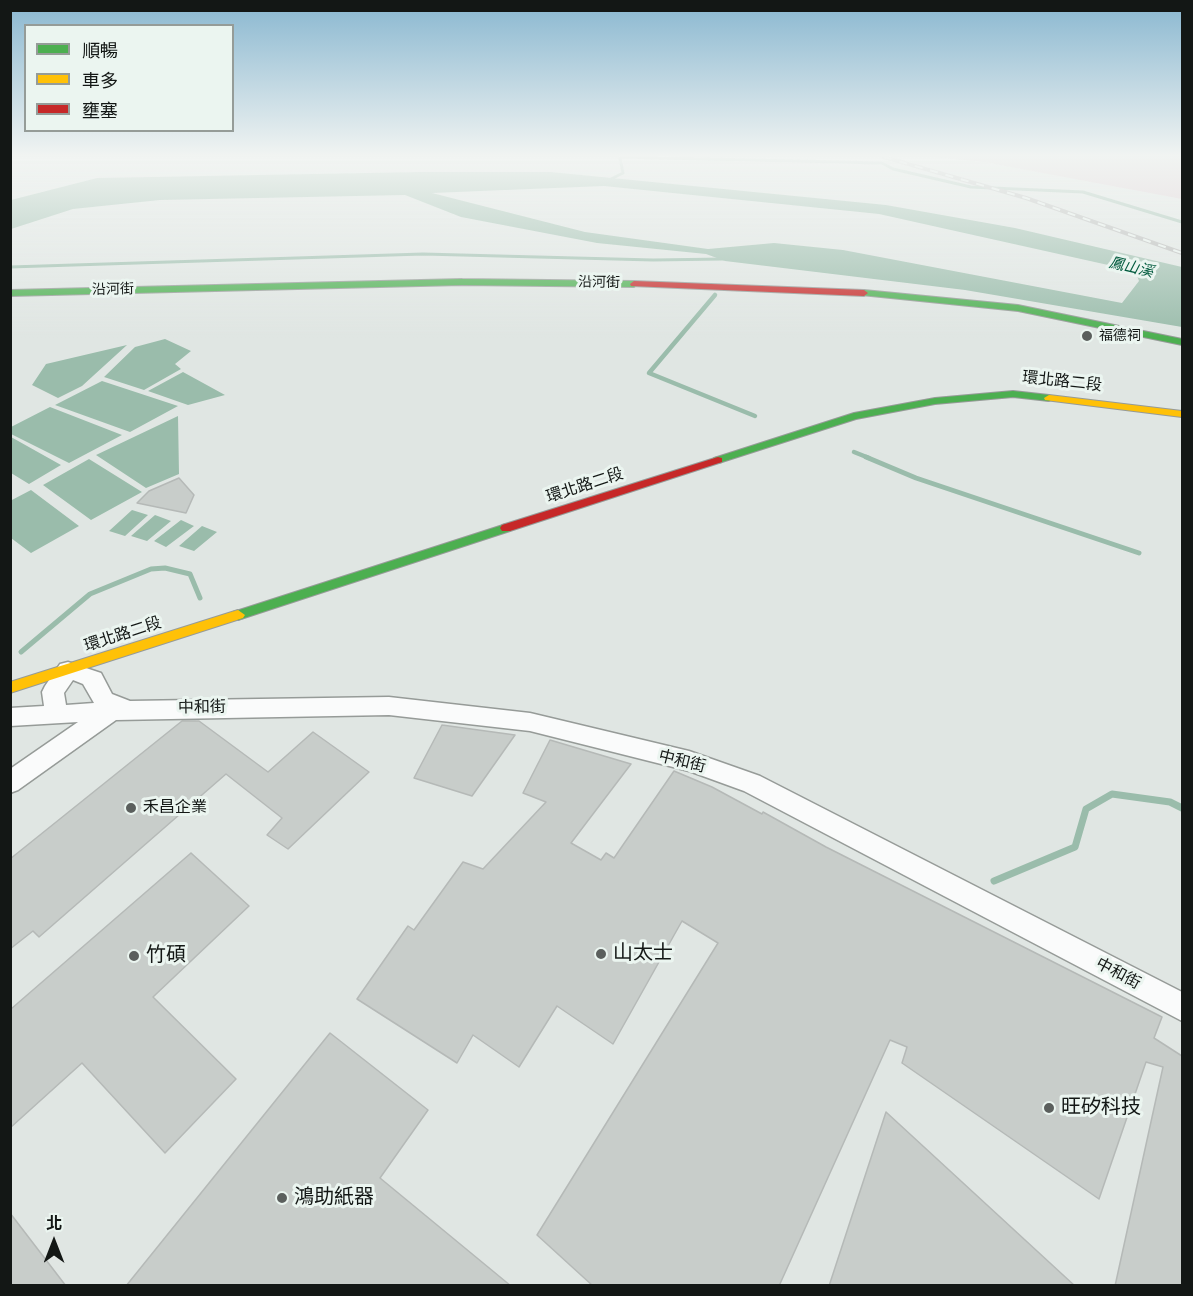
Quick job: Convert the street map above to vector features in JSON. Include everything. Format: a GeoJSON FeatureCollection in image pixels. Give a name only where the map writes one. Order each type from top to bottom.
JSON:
{"type":"FeatureCollection","features":[{"type":"Feature","properties":{"kind":"street","name":"沿河街"},"geometry":{"type":"LineString","coordinates":[[10,293],[462,282],[666,284],[847,291],[1018,309],[1182,342]]}},
{"type":"Feature","properties":{"kind":"street","name":"環北路二段"},"geometry":{"type":"LineString","coordinates":[[10,688],[854,416],[934,401],[1013,394],[1141,407],[1182,414]]}},
{"type":"Feature","properties":{"kind":"street","name":"環北路二段"},"geometry":{"type":"LineString","coordinates":[[1100,419],[1159,426]]}},
{"type":"Feature","properties":{"kind":"street"},"geometry":{"type":"LineString","coordinates":[[56,714],[45,694],[68,670],[99,677]]}},
{"type":"Feature","properties":{"kind":"street","name":"環北路二段"},"geometry":{"type":"LineString","coordinates":[[45,694],[99,677]]}},
{"type":"Feature","properties":{"kind":"street","name":"中和街"},"geometry":{"type":"LineString","coordinates":[[99,677],[95,687],[104,700],[120,711]]}},
{"type":"Feature","properties":{"kind":"street","name":"中和街"},"geometry":{"type":"LineString","coordinates":[[13,708],[56,714],[389,706],[530,722],[689,761],[752,783],[1182,1007]]}},
{"type":"Feature","properties":{"kind":"street"},"geometry":{"type":"LineString","coordinates":[[10,783],[120,711]]}},
{"type":"Feature","properties":{"kind":"water"},"geometry":{"type":"Polygon","coordinates":[[[11,217],[47,217],[11,229],[11,217]]]}},
{"type":"Feature","properties":{"kind":"water","name":"鳳山溪"},"geometry":{"type":"Polygon","coordinates":[[[464,217],[528,217],[585,232],[708,249],[774,243],[843,250],[1122,303],[1139,281],[1135,271],[895,217],[956,217],[1015,228],[1182,267],[1182,327],[965,290],[725,261],[706,254],[597,243],[464,217]]]}},
{"type":"Feature","properties":{"kind":"water"},"geometry":{"type":"Polygon","coordinates":[[[165,339],[191,351],[175,364],[181,369],[144,390],[104,377],[135,347],[165,339]]]}},
{"type":"Feature","properties":{"kind":"water"},"geometry":{"type":"Polygon","coordinates":[[[127,345],[82,386],[58,398],[32,385],[46,364],[127,345]]]}},
{"type":"Feature","properties":{"kind":"water"},"geometry":{"type":"Polygon","coordinates":[[[183,372],[225,395],[188,405],[148,391],[183,372]]]}},
{"type":"Feature","properties":{"kind":"water"},"geometry":{"type":"Polygon","coordinates":[[[102,381],[178,406],[130,432],[55,405],[102,381]]]}},
{"type":"Feature","properties":{"kind":"water"},"geometry":{"type":"Polygon","coordinates":[[[50,407],[122,435],[69,463],[11,434],[11,427],[50,407]]]}},
{"type":"Feature","properties":{"kind":"water"},"geometry":{"type":"Polygon","coordinates":[[[178,416],[179,474],[146,488],[96,455],[178,416]]]}},
{"type":"Feature","properties":{"kind":"water"},"geometry":{"type":"Polygon","coordinates":[[[11,437],[61,465],[29,484],[11,473],[11,437]]]}},
{"type":"Feature","properties":{"kind":"water"},"geometry":{"type":"Polygon","coordinates":[[[89,459],[142,492],[91,520],[43,485],[89,459]]]}},
{"type":"Feature","properties":{"kind":"water"},"geometry":{"type":"Polygon","coordinates":[[[31,490],[79,526],[31,553],[11,538],[10,501],[31,490]]]}},
{"type":"Feature","properties":{"kind":"water"},"geometry":{"type":"Polygon","coordinates":[[[132,510],[148,515],[125,536],[109,531],[132,510]]]}},
{"type":"Feature","properties":{"kind":"water"},"geometry":{"type":"Polygon","coordinates":[[[155,515],[171,521],[147,541],[131,536],[155,515]]]}},
{"type":"Feature","properties":{"kind":"water"},"geometry":{"type":"Polygon","coordinates":[[[181,520],[194,526],[166,547],[154,541],[181,520]]]}},
{"type":"Feature","properties":{"kind":"water"},"geometry":{"type":"Polygon","coordinates":[[[202,526],[217,532],[194,551],[179,546],[202,526]]]}},
{"type":"Feature","properties":{"kind":"building"},"geometry":{"type":"Polygon","coordinates":[[[179,478],[194,495],[186,513],[137,503],[149,491],[179,478]]]}},
{"type":"Feature","properties":{"kind":"building","name":"禾昌企業"},"geometry":{"type":"Polygon","coordinates":[[[182,721],[199,721],[268,772],[313,732],[369,772],[288,849],[267,835],[282,818],[226,774],[39,937],[33,931],[10,949],[10,859],[182,721]]]}},
{"type":"Feature","properties":{"kind":"building"},"geometry":{"type":"Polygon","coordinates":[[[442,725],[515,735],[472,796],[414,778],[442,725]]]}},
{"type":"Feature","properties":{"kind":"building"},"geometry":{"type":"Polygon","coordinates":[[[550,740],[631,764],[571,843],[601,860],[606,853],[614,858],[674,771],[712,787],[762,814],[763,812],[826,847],[1162,1017],[1154,1038],[1182,1056],[1182,1286],[1115,1286],[1163,1067],[1146,1062],[1099,1199],[902,1063],[907,1047],[890,1040],[779,1286],[593,1286],[537,1235],[718,943],[682,921],[613,1044],[557,1006],[519,1067],[473,1035],[457,1063],[357,999],[408,926],[414,930],[463,862],[483,869],[546,802],[523,793],[550,740]]]}},
{"type":"Feature","properties":{"kind":"building"},"geometry":{"type":"Polygon","coordinates":[[[191,853],[249,906],[153,997],[236,1079],[165,1153],[82,1063],[10,1128],[11,1009],[191,853]]]}},
{"type":"Feature","properties":{"kind":"building","name":"鴻助紙器"},"geometry":{"type":"Polygon","coordinates":[[[330,1033],[428,1110],[380,1178],[511,1286],[126,1286],[330,1033]]]}},
{"type":"Feature","properties":{"kind":"building"},"geometry":{"type":"Polygon","coordinates":[[[886,1112],[1075,1286],[829,1286],[886,1112]]]}},
{"type":"Feature","properties":{"kind":"building"},"geometry":{"type":"Polygon","coordinates":[[[10,1213],[66,1286],[10,1286],[10,1213]]]}},
{"type":"Feature","properties":{"kind":"waterway"},"geometry":{"type":"LineString","coordinates":[[1167,217],[1182,222]]}},
{"type":"Feature","properties":{"kind":"waterway"},"geometry":{"type":"LineString","coordinates":[[10,267],[423,254],[653,260],[723,259]]}},
{"type":"Feature","properties":{"kind":"waterway"},"geometry":{"type":"LineString","coordinates":[[715,295],[649,373],[755,416]]}},
{"type":"Feature","properties":{"kind":"waterway"},"geometry":{"type":"LineString","coordinates":[[854,452],[869,458]]}},
{"type":"Feature","properties":{"kind":"waterway"},"geometry":{"type":"LineString","coordinates":[[866,457],[916,478],[1139,553]]}},
{"type":"Feature","properties":{"kind":"waterway"},"geometry":{"type":"LineString","coordinates":[[21,652],[90,594],[151,569],[165,568],[190,574],[200,598]]}},
{"type":"Feature","properties":{"kind":"waterway"},"geometry":{"type":"LineString","coordinates":[[994,881],[1075,847],[1086,809],[1112,794],[1170,802],[1182,808]]}},
{"type":"Feature","properties":{"kind":"railway"},"geometry":{"type":"LineString","coordinates":[[1081,217],[1182,253]]}},
{"type":"Feature","properties":{"kind":"traffic: fast"},"geometry":{"type":"LineString","coordinates":[[10,293],[462,282],[634,284]]}},
{"type":"Feature","properties":{"kind":"traffic: fast"},"geometry":{"type":"LineString","coordinates":[[864,293],[1018,308],[1182,342]]}},
{"type":"Feature","properties":{"kind":"traffic: fast"},"geometry":{"type":"LineString","coordinates":[[718,460],[854,416],[935,401],[1013,394],[1049,398]]}},
{"type":"Feature","properties":{"kind":"traffic: fast"},"geometry":{"type":"LineString","coordinates":[[238,615],[506,528]]}},
{"type":"Feature","properties":{"kind":"traffic: slow"},"geometry":{"type":"LineString","coordinates":[[1049,398],[1182,414]]}},
{"type":"Feature","properties":{"kind":"traffic: slow"},"geometry":{"type":"LineString","coordinates":[[10,688],[238,615]]}},
{"type":"Feature","properties":{"kind":"traffic: jam"},"geometry":{"type":"LineString","coordinates":[[634,284],[864,293]]}},
{"type":"Feature","properties":{"kind":"traffic: jam"},"geometry":{"type":"LineString","coordinates":[[506,528],[718,460]]}},
{"type":"Feature","properties":{"kind":"place","name":"福德祠"},"geometry":{"type":"Point","coordinates":[1087,336]}},
{"type":"Feature","properties":{"kind":"place","name":"禾昌企業"},"geometry":{"type":"Point","coordinates":[131,808]}},
{"type":"Feature","properties":{"kind":"place","name":"山太士"},"geometry":{"type":"Point","coordinates":[601,954]}},
{"type":"Feature","properties":{"kind":"place","name":"竹碩"},"geometry":{"type":"Point","coordinates":[134,956]}},
{"type":"Feature","properties":{"kind":"place","name":"旺矽科技"},"geometry":{"type":"Point","coordinates":[1049,1108]}},
{"type":"Feature","properties":{"kind":"place","name":"鴻助紙器"},"geometry":{"type":"Point","coordinates":[282,1198]}}]}
